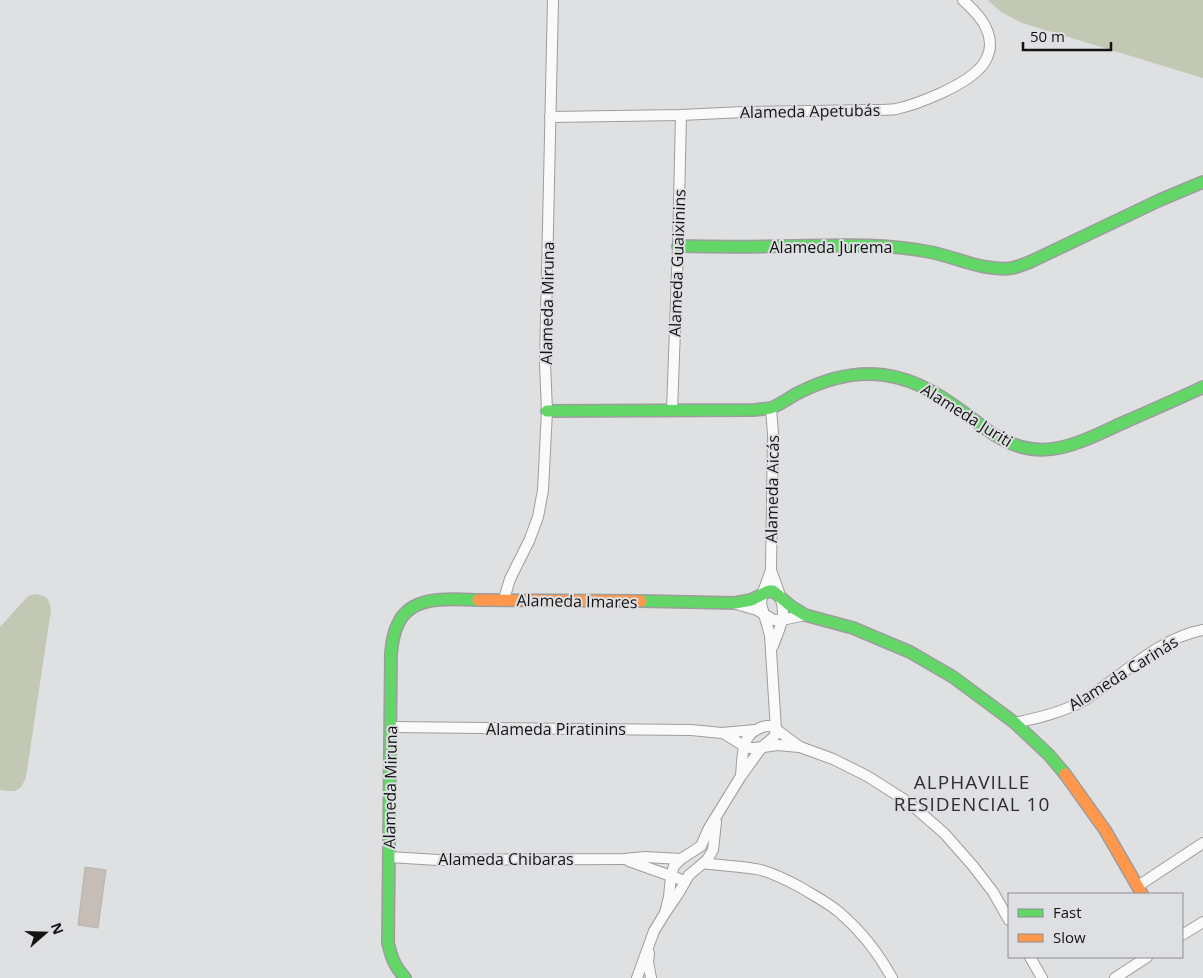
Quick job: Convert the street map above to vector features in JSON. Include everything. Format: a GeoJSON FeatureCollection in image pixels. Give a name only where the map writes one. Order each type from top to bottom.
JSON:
{"type":"FeatureCollection","features":[{"type":"Feature","properties":{"kind":"street","name":"Alameda Miruna"},"geometry":{"type":"LineString","coordinates":[[504,600],[510,580],[529,541],[538,517],[543,490],[547,411],[545,363],[553,0]]}},
{"type":"Feature","properties":{"kind":"street","name":"Alameda Apetubás"},"geometry":{"type":"LineString","coordinates":[[550,117],[681,116],[744,112],[894,109],[912,104],[969,78],[981,68],[988,56],[990,46],[984,22],[963,0]]}},
{"type":"Feature","properties":{"kind":"street","name":"Alameda Guaixinins"},"geometry":{"type":"LineString","coordinates":[[672,411],[681,116]]}},
{"type":"Feature","properties":{"kind":"street","name":"Alameda Jurema"},"geometry":{"type":"LineString","coordinates":[[678,246],[749,247],[852,244],[928,252],[976,264],[998,268],[1013,268],[1030,262],[1160,200],[1203,182]]}},
{"type":"Feature","properties":{"kind":"street","name":"Alameda Juriti"},"geometry":{"type":"LineString","coordinates":[[547,411],[736,411],[771,408],[790,397],[827,381],[857,374],[882,374],[909,380],[926,388],[1009,443],[1024,448],[1041,450],[1072,444],[1094,436],[1203,387]]}},
{"type":"Feature","properties":{"kind":"street","name":"Alameda Aicás"},"geometry":{"type":"LineString","coordinates":[[665,912],[674,866],[701,846],[741,776],[762,747],[774,737],[776,730],[772,650],[762,604],[762,595],[771,570],[773,434],[771,408]]}},
{"type":"Feature","properties":{"kind":"street","name":"Alameda Aicás"},"geometry":{"type":"LineString","coordinates":[[771,570],[780,596],[783,612],[772,650]]}},
{"type":"Feature","properties":{"kind":"street"},"geometry":{"type":"LineString","coordinates":[[762,595],[771,591],[805,615],[853,628],[910,652],[978,694],[1015,723],[1049,755],[1071,781],[1105,830],[1140,890],[1203,843]]}},
{"type":"Feature","properties":{"kind":"street","name":"Alameda Imares"},"geometry":{"type":"LineString","coordinates":[[419,604],[439,600],[736,603],[762,595]]}},
{"type":"Feature","properties":{"kind":"street"},"geometry":{"type":"LineString","coordinates":[[736,603],[757,610],[774,620],[805,615]]}},
{"type":"Feature","properties":{"kind":"street","name":"Alameda Miruna"},"geometry":{"type":"LineString","coordinates":[[404,978],[396,968],[388,943],[392,654],[394,631],[398,622],[410,608],[419,604]]}},
{"type":"Feature","properties":{"kind":"street","name":"Alameda Carinás"},"geometry":{"type":"LineString","coordinates":[[1015,723],[1048,715],[1082,701],[1151,653],[1170,642],[1203,630]]}},
{"type":"Feature","properties":{"kind":"street","name":"Alameda Aicás"},"geometry":{"type":"LineString","coordinates":[[741,776],[744,746],[750,735],[760,728],[774,698]]}},
{"type":"Feature","properties":{"kind":"street"},"geometry":{"type":"LineString","coordinates":[[722,733],[771,726],[800,747],[866,776],[908,802],[944,834],[973,866],[1008,918]]}},
{"type":"Feature","properties":{"kind":"street","name":"Alameda Piratinins"},"geometry":{"type":"LineString","coordinates":[[390,728],[691,730],[722,733]]}},
{"type":"Feature","properties":{"kind":"street"},"geometry":{"type":"LineString","coordinates":[[722,733],[750,748],[778,745],[800,747]]}},
{"type":"Feature","properties":{"kind":"street","name":"Alameda Aicás"},"geometry":{"type":"LineString","coordinates":[[637,978],[654,931],[665,912],[692,871],[707,860],[713,850],[717,816]]}},
{"type":"Feature","properties":{"kind":"street"},"geometry":{"type":"LineString","coordinates":[[701,846],[713,850],[730,865]]}},
{"type":"Feature","properties":{"kind":"street","name":"Alameda Chibaras"},"geometry":{"type":"LineString","coordinates":[[389,857],[438,860],[624,859],[645,857],[681,859]]}},
{"type":"Feature","properties":{"kind":"street"},"geometry":{"type":"LineString","coordinates":[[624,859],[685,881]]}},
{"type":"Feature","properties":{"kind":"street"},"geometry":{"type":"LineString","coordinates":[[704,863],[761,870],[783,878],[814,895],[839,912],[864,937],[885,965],[892,978]]}},
{"type":"Feature","properties":{"kind":"street"},"geometry":{"type":"LineString","coordinates":[[1183,934],[1203,922]]}},
{"type":"Feature","properties":{"kind":"street","name":"Alameda Aicás"},"geometry":{"type":"LineString","coordinates":[[649,945],[648,962],[651,978]]}},
{"type":"Feature","properties":{"kind":"street"},"geometry":{"type":"LineString","coordinates":[[1031,958],[1042,978]]}},
{"type":"Feature","properties":{"kind":"street"},"geometry":{"type":"LineString","coordinates":[[1115,978],[1145,958]]}},
{"type":"Feature","properties":{"kind":"green space"},"geometry":{"type":"Polygon","coordinates":[[[988,0],[1203,0],[1203,78],[1022,23],[1001,12],[988,0]]]}},
{"type":"Feature","properties":{"kind":"green space"},"geometry":{"type":"Polygon","coordinates":[[[35,594],[47,598],[51,610],[26,777],[22,786],[17,790],[0,790],[0,627],[28,596],[35,594]]]}},
{"type":"Feature","properties":{"kind":"building"},"geometry":{"type":"Polygon","coordinates":[[[85,867],[106,870],[98,928],[78,925],[85,867]]]}},
{"type":"Feature","properties":{"kind":"traffic: fast"},"geometry":{"type":"LineString","coordinates":[[678,246],[844,245],[896,247],[940,254],[991,268],[1012,268],[1030,262],[1160,200],[1203,182]]}},
{"type":"Feature","properties":{"kind":"traffic: fast"},"geometry":{"type":"LineString","coordinates":[[547,411],[755,410],[774,407],[820,383],[852,375],[873,374],[899,378],[926,388],[1005,441],[1040,450],[1074,444],[1203,387]]}},
{"type":"Feature","properties":{"kind":"traffic: fast"},"geometry":{"type":"LineString","coordinates":[[641,601],[735,603],[751,600],[769,591],[773,591],[805,615],[853,628],[910,652],[953,677],[1015,723],[1049,755],[1065,774]]}},
{"type":"Feature","properties":{"kind":"traffic: fast"},"geometry":{"type":"LineString","coordinates":[[405,978],[394,962],[388,943],[391,654],[393,639],[396,627],[404,614],[412,607],[433,600],[478,600]]}},
{"type":"Feature","properties":{"kind":"traffic: slow"},"geometry":{"type":"LineString","coordinates":[[478,600],[641,601]]}},
{"type":"Feature","properties":{"kind":"traffic: slow"},"geometry":{"type":"LineString","coordinates":[[1065,774],[1105,830],[1141,893]]}},
{"type":"Feature","properties":{"kind":"district","name":"ALPHAVILLE RESIDENCIAL 10"},"geometry":{"type":"Point","coordinates":[972,793]}}]}
